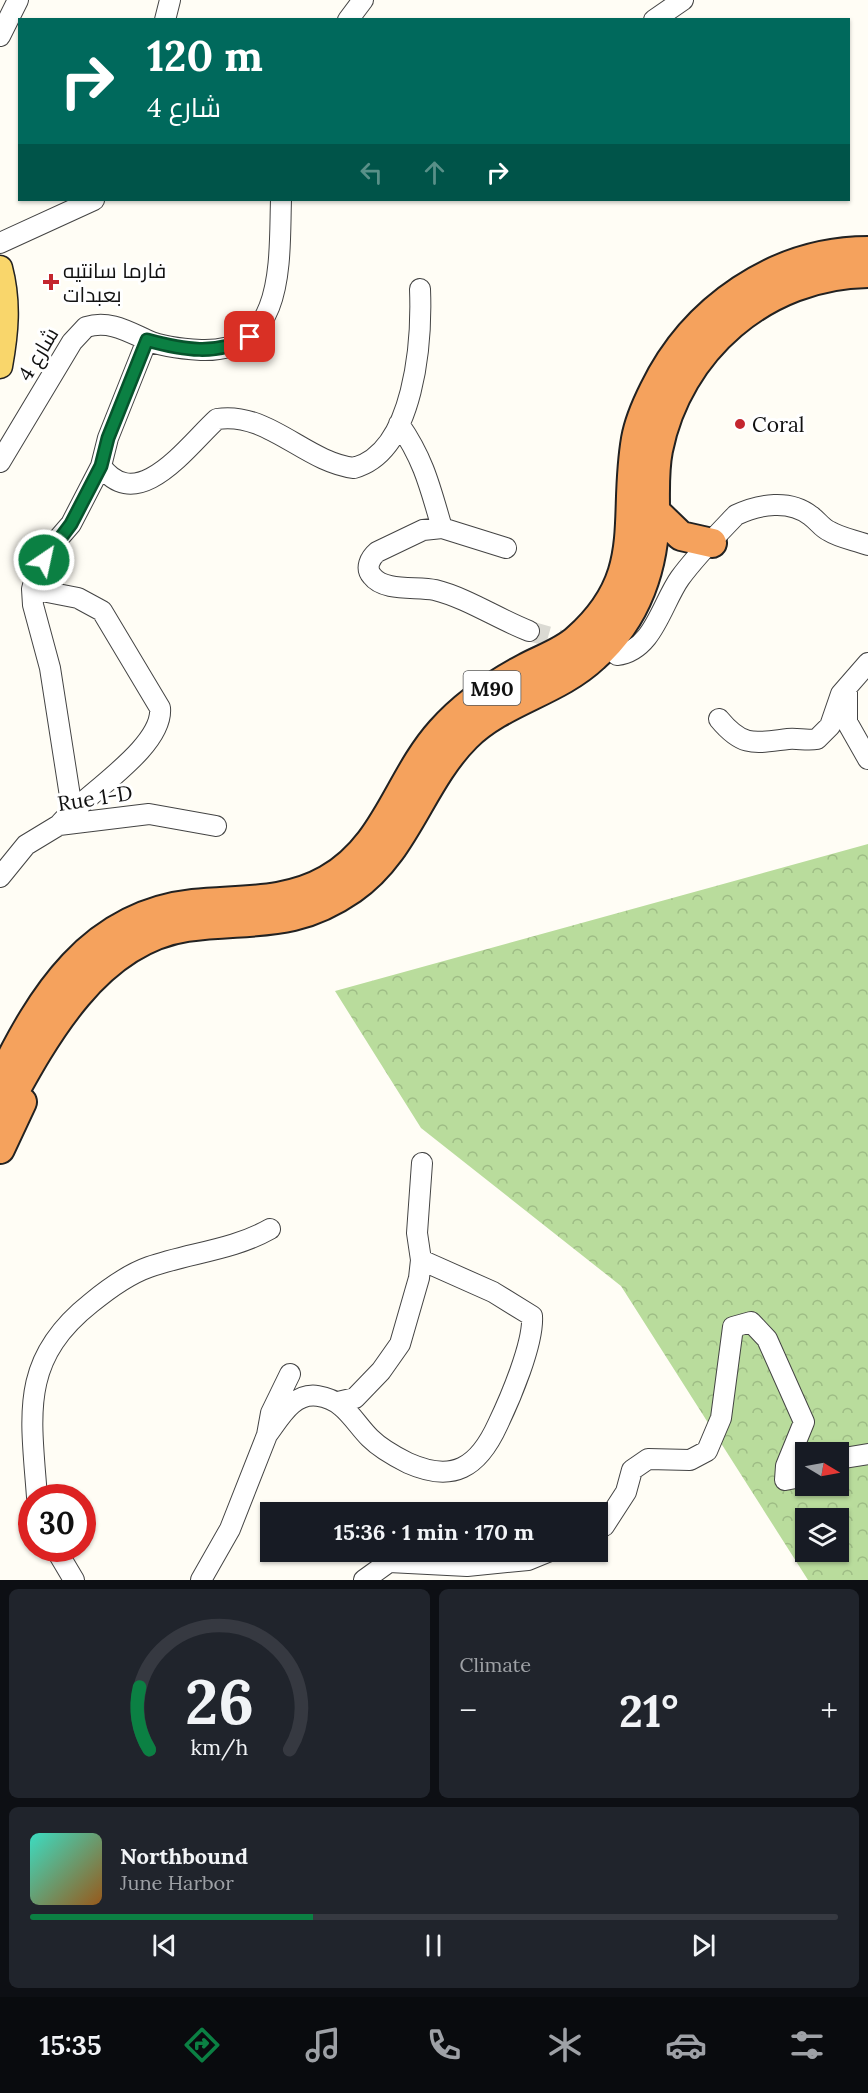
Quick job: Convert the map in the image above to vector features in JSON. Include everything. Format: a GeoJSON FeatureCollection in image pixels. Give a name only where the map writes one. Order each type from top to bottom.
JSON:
{"type":"FeatureCollection","features":[{"type":"Feature","properties":{"kind":"highway","name":"M90"},"geometry":{"type":"LineString","coordinates":[[0,1081],[7,1059],[62,977],[91,945],[122,924],[158,911],[192,904],[287,897],[329,879],[357,858],[377,837],[416,764],[442,729],[496,685],[575,641],[609,603],[621,583],[628,559],[638,430],[643,412],[676,350],[723,300],[773,272],[824,256],[868,251]]}},
{"type":"Feature","properties":{"kind":"highway","name":"M90"},"geometry":{"type":"LineString","coordinates":[[0,1119],[43,1047],[85,984],[109,962],[135,945],[159,934],[185,927],[261,923],[296,917],[351,890],[375,870],[395,847],[436,773],[463,740],[495,715],[592,660],[624,623],[641,594],[646,576],[655,511],[655,464],[666,419],[685,377],[709,345],[738,318],[773,297],[827,277],[868,273]]}},
{"type":"Feature","properties":{"kind":"highway"},"geometry":{"type":"LineString","coordinates":[[655,511],[681,536],[712,543]]}},
{"type":"Feature","properties":{"kind":"highway"},"geometry":{"type":"LineString","coordinates":[[0,1149],[29,1085],[43,1047]]}},
{"type":"Feature","properties":{"kind":"main road"},"geometry":{"type":"LineString","coordinates":[[0,268],[6,296],[7,318],[0,366]]}},
{"type":"Feature","properties":{"kind":"street"},"geometry":{"type":"LineString","coordinates":[[0,36],[18,0]]}},
{"type":"Feature","properties":{"kind":"street"},"geometry":{"type":"LineString","coordinates":[[166,18],[170,0]]}},
{"type":"Feature","properties":{"kind":"street"},"geometry":{"type":"LineString","coordinates":[[350,18],[363,0]]}},
{"type":"Feature","properties":{"kind":"street"},"geometry":{"type":"LineString","coordinates":[[657,18],[683,0]]}},
{"type":"Feature","properties":{"kind":"street"},"geometry":{"type":"LineString","coordinates":[[0,243],[92,201]]}},
{"type":"Feature","properties":{"kind":"street","name":"شارع 4"},"geometry":{"type":"LineString","coordinates":[[0,462],[79,333],[94,325],[130,330],[147,340],[192,350],[209,350],[241,342],[259,328],[269,309],[275,281],[281,201]]}},
{"type":"Feature","properties":{"kind":"street"},"geometry":{"type":"LineString","coordinates":[[101,466],[109,476],[123,483],[147,481],[164,471],[218,419],[239,417],[250,420],[307,451],[354,468],[365,465],[375,458],[399,424],[410,398],[417,369],[420,289]]}},
{"type":"Feature","properties":{"kind":"street"},"geometry":{"type":"LineString","coordinates":[[72,809],[50,668],[33,605],[33,589],[36,574],[52,546],[71,524],[101,466],[108,438],[147,340]]}},
{"type":"Feature","properties":{"kind":"street"},"geometry":{"type":"LineString","coordinates":[[399,424],[417,451],[429,481],[442,528]]}},
{"type":"Feature","properties":{"kind":"street"},"geometry":{"type":"LineString","coordinates":[[617,655],[629,651],[645,638],[678,581],[736,515],[772,505],[796,508],[813,517],[827,531],[868,545]]}},
{"type":"Feature","properties":{"kind":"street"},"geometry":{"type":"LineString","coordinates":[[506,548],[442,528],[423,530],[377,552],[371,557],[368,566],[372,577],[380,582],[435,590],[529,631]]}},
{"type":"Feature","properties":{"kind":"street"},"geometry":{"type":"LineString","coordinates":[[33,589],[78,598],[102,610],[160,708],[158,726],[116,777],[72,809],[58,825]]}},
{"type":"Feature","properties":{"kind":"street"},"geometry":{"type":"LineString","coordinates":[[719,719],[735,735],[750,742],[768,744],[788,739],[808,741],[825,733],[847,688],[868,663]]}},
{"type":"Feature","properties":{"kind":"street"},"geometry":{"type":"LineString","coordinates":[[847,688],[847,722],[868,759]]}},
{"type":"Feature","properties":{"kind":"street","name":"Rue 1-D"},"geometry":{"type":"LineString","coordinates":[[0,877],[26,845],[58,825],[150,814],[216,826]]}},
{"type":"Feature","properties":{"kind":"street"},"geometry":{"type":"LineString","coordinates":[[338,1402],[355,1398],[381,1371],[400,1344],[415,1297],[421,1260],[417,1233],[422,1163]]}},
{"type":"Feature","properties":{"kind":"street"},"geometry":{"type":"LineString","coordinates":[[36,1484],[30,1419],[33,1390],[46,1355],[56,1338],[74,1317],[115,1286],[148,1267],[240,1243],[270,1229]]}},
{"type":"Feature","properties":{"kind":"street"},"geometry":{"type":"LineString","coordinates":[[267,1435],[291,1403],[300,1398],[318,1396],[338,1402],[384,1450],[433,1472],[442,1474],[460,1470],[480,1454],[488,1443],[516,1380],[531,1332],[532,1316],[493,1292],[421,1260]]}},
{"type":"Feature","properties":{"kind":"street"},"geometry":{"type":"LineString","coordinates":[[608,1520],[626,1492],[632,1470],[648,1459],[690,1460],[706,1451],[721,1418],[733,1327],[752,1322],[767,1339],[804,1422],[796,1442]]}},
{"type":"Feature","properties":{"kind":"street"},"geometry":{"type":"LineString","coordinates":[[201,1580],[230,1529],[267,1435],[272,1413],[290,1374]]}},
{"type":"Feature","properties":{"kind":"street"},"geometry":{"type":"LineString","coordinates":[[795,1444],[786,1466],[785,1479],[795,1478]]}},
{"type":"Feature","properties":{"kind":"street"},"geometry":{"type":"LineString","coordinates":[[849,1457],[868,1454]]}},
{"type":"Feature","properties":{"kind":"street"},"geometry":{"type":"LineString","coordinates":[[63,1562],[74,1580]]}},
{"type":"Feature","properties":{"kind":"street"},"geometry":{"type":"LineString","coordinates":[[364,1580],[389,1562],[467,1566],[508,1562]]}},
{"type":"Feature","properties":{"kind":"green space"},"geometry":{"type":"Polygon","coordinates":[[[868,844],[868,1580],[808,1580],[797,1562],[849,1562],[849,1508],[795,1508],[795,1560],[621,1286],[421,1128],[335,991],[868,844]]]}},
{"type":"Feature","properties":{"kind":"tunnel"},"geometry":{"type":"LineString","coordinates":[[529,631],[579,645]]}},
{"type":"Feature","properties":{"kind":"place","name":"فارما سانتيه بعبدات"},"geometry":{"type":"Point","coordinates":[51,282]}},
{"type":"Feature","properties":{"kind":"place","name":"Coral"},"geometry":{"type":"Point","coordinates":[740,424]}},
{"type":"Feature","properties":{"kind":"route"},"geometry":{"type":"LineString","coordinates":[[44,560],[52,546],[71,524],[101,466],[108,438],[147,340],[192,350],[209,350],[233,346],[250,337]]}}]}
